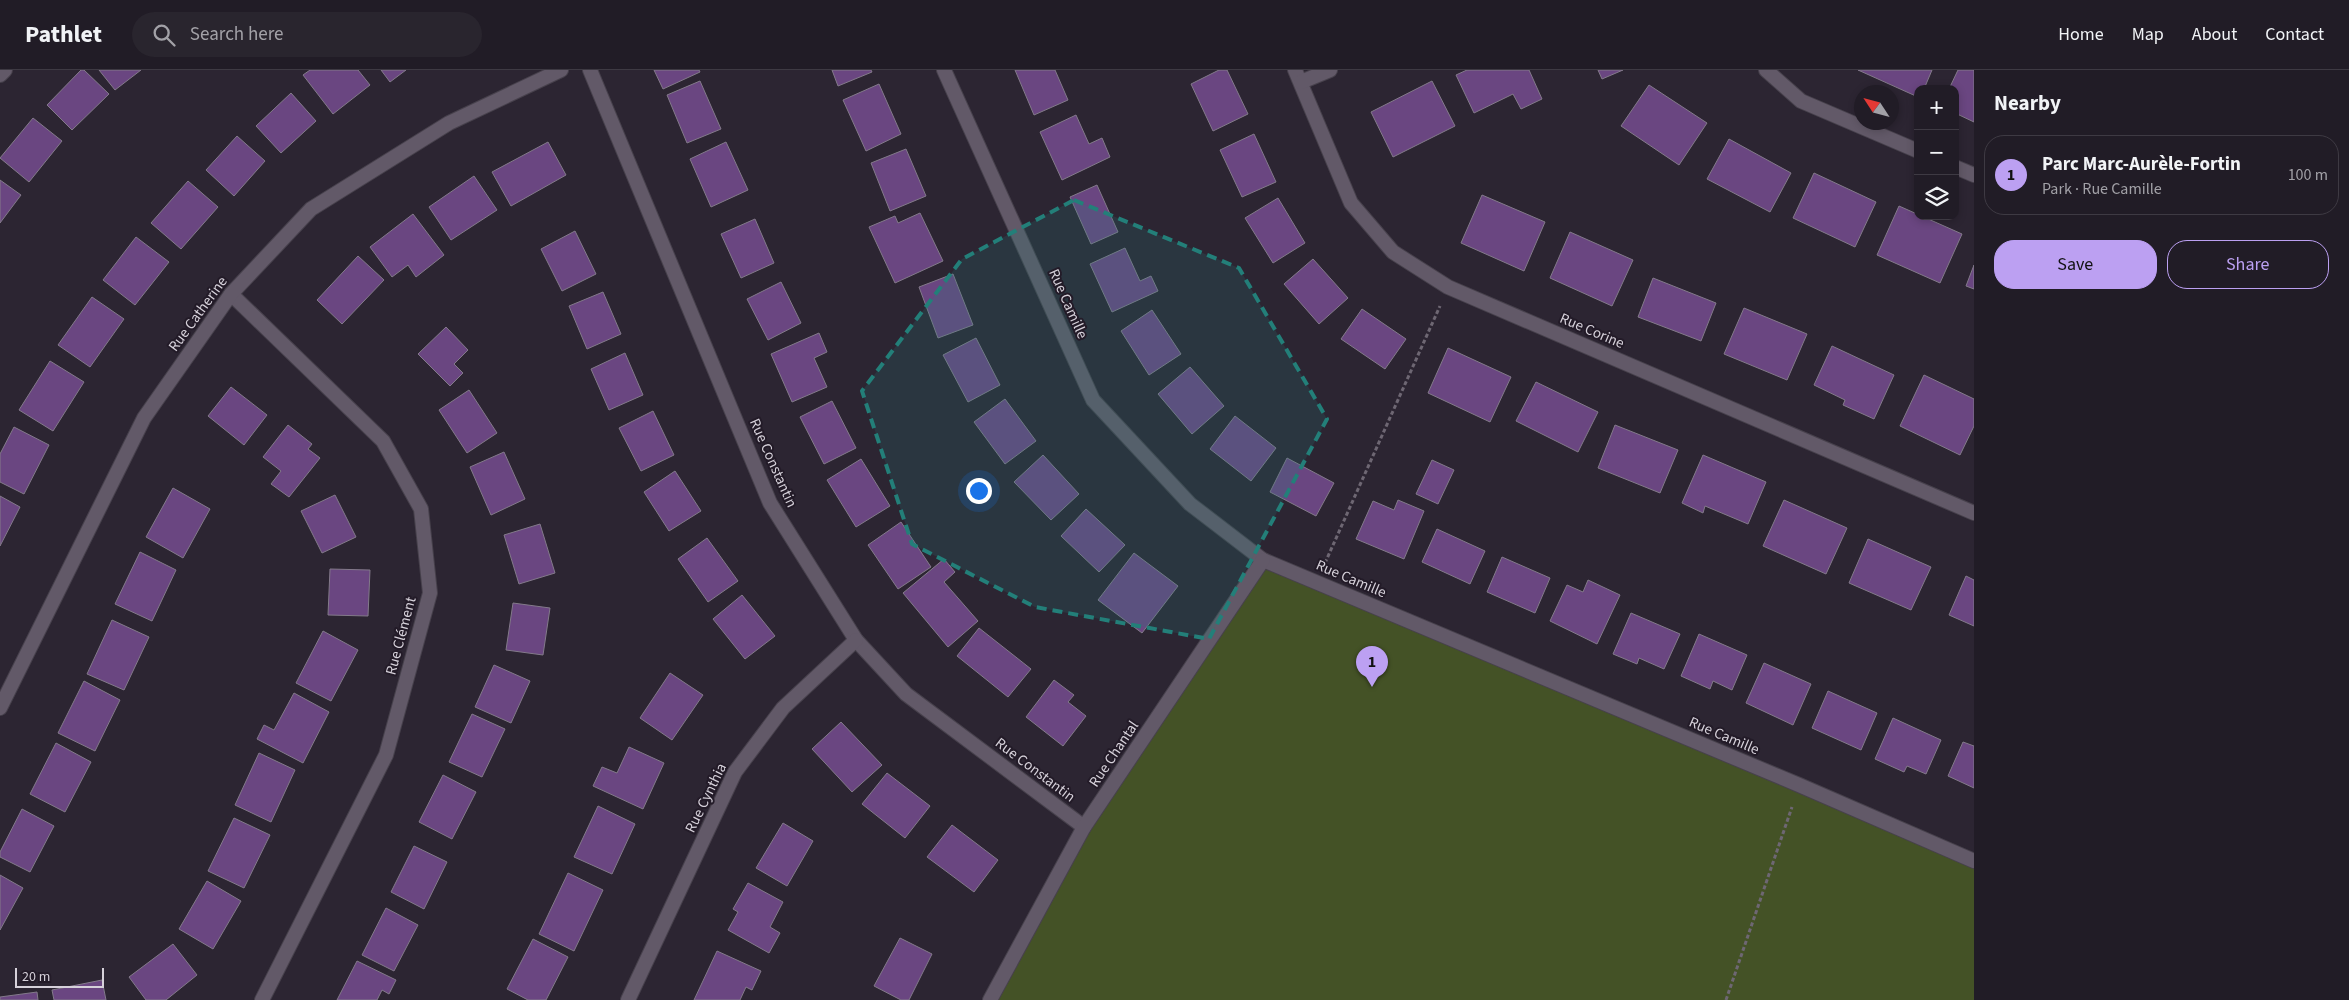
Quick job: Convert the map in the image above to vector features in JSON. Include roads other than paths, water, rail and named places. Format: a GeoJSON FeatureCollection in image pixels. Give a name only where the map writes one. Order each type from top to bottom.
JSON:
{"type":"FeatureCollection","features":[{"type":"Feature","properties":{"kind":"street"},"geometry":{"type":"LineString","coordinates":[[0,75],[5,70]]}},
{"type":"Feature","properties":{"kind":"street","name":"Rue Catherine"},"geometry":{"type":"LineString","coordinates":[[0,708],[144,418],[231,294],[311,209],[449,123],[562,70]]}},
{"type":"Feature","properties":{"kind":"street","name":"Rue Constantin"},"geometry":{"type":"LineString","coordinates":[[590,70],[770,503],[856,640],[906,694],[1084,827]]}},
{"type":"Feature","properties":{"kind":"street","name":"Rue Camille"},"geometry":{"type":"LineString","coordinates":[[944,70],[1093,400],[1190,504],[1263,560],[1799,785],[1974,862]]}},
{"type":"Feature","properties":{"kind":"street"},"geometry":{"type":"LineString","coordinates":[[1298,76],[1330,70]]}},
{"type":"Feature","properties":{"kind":"street"},"geometry":{"type":"LineString","coordinates":[[1766,70],[1801,101],[1914,149]]}},
{"type":"Feature","properties":{"kind":"street","name":"Rue Corine"},"geometry":{"type":"LineString","coordinates":[[1298,76],[1351,203],[1393,252],[1448,287],[1974,513]]}},
{"type":"Feature","properties":{"kind":"street"},"geometry":{"type":"LineString","coordinates":[[1959,168],[1974,174]]}},
{"type":"Feature","properties":{"kind":"street","name":"Rue Clément"},"geometry":{"type":"LineString","coordinates":[[231,294],[383,441],[421,509],[430,593],[386,755],[262,1000]]}},
{"type":"Feature","properties":{"kind":"street","name":"Rue Chantal"},"geometry":{"type":"LineString","coordinates":[[990,1000],[1084,827],[1263,560]]}},
{"type":"Feature","properties":{"kind":"street","name":"Rue Cynthia"},"geometry":{"type":"LineString","coordinates":[[628,1000],[735,772],[783,708],[856,640]]}},
{"type":"Feature","properties":{"kind":"place","name":"Parc Marc-Aurèle-Fortin"},"geometry":{"type":"Point","coordinates":[1372,687]}}]}
